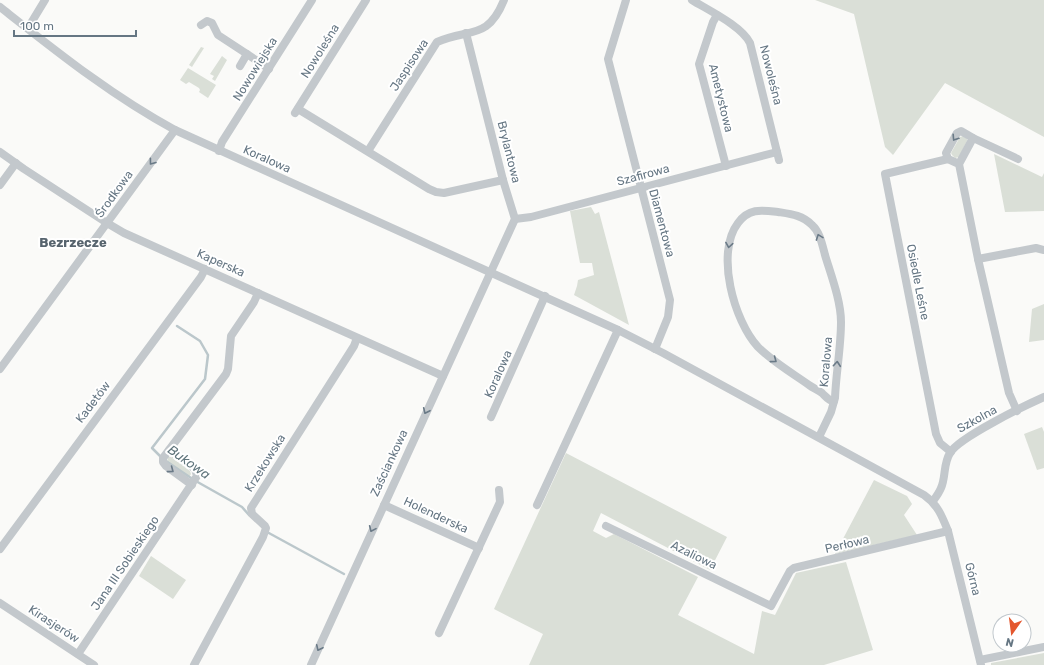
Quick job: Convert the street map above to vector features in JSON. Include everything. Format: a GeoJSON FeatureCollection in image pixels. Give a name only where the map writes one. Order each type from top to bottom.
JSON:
{"type":"FeatureCollection","features":[{"type":"Feature","properties":{"kind":"street"},"geometry":{"type":"LineString","coordinates":[[28,28],[45,0]]}},
{"type":"Feature","properties":{"kind":"street","name":"Nowowiejska"},"geometry":{"type":"LineString","coordinates":[[219,151],[222,142],[312,0]]}},
{"type":"Feature","properties":{"kind":"street","name":"Nowoleśna"},"geometry":{"type":"LineString","coordinates":[[366,0],[297,111],[368,151]]}},
{"type":"Feature","properties":{"kind":"street","name":"Jaspisowa"},"geometry":{"type":"LineString","coordinates":[[368,151],[437,42],[482,29],[494,19],[504,0]]}},
{"type":"Feature","properties":{"kind":"street","name":"Diamentowa"},"geometry":{"type":"LineString","coordinates":[[626,0],[608,59],[670,300],[668,317],[655,348]]}},
{"type":"Feature","properties":{"kind":"street","name":"Nowoleśna"},"geometry":{"type":"LineString","coordinates":[[692,0],[744,34],[750,43],[778,156]]}},
{"type":"Feature","properties":{"kind":"street","name":"Koralowa"},"geometry":{"type":"LineString","coordinates":[[0,7],[108,89],[175,130],[545,296],[655,348],[933,501]]}},
{"type":"Feature","properties":{"kind":"street","name":"Ametystowa"},"geometry":{"type":"LineString","coordinates":[[717,15],[713,22],[699,64],[726,166]]}},
{"type":"Feature","properties":{"kind":"street"},"geometry":{"type":"LineString","coordinates":[[201,24],[207,21],[212,23],[218,35],[269,69]]}},
{"type":"Feature","properties":{"kind":"street","name":"Brylantowa"},"geometry":{"type":"LineString","coordinates":[[466,33],[503,180],[515,220]]}},
{"type":"Feature","properties":{"kind":"street"},"geometry":{"type":"LineString","coordinates":[[240,66],[247,54]]}},
{"type":"Feature","properties":{"kind":"street","name":"Środkowa"},"geometry":{"type":"LineString","coordinates":[[0,369],[175,130]]}},
{"type":"Feature","properties":{"kind":"street"},"geometry":{"type":"LineString","coordinates":[[959,164],[948,159],[946,153],[957,133],[961,131],[1018,159]]}},
{"type":"Feature","properties":{"kind":"street"},"geometry":{"type":"LineString","coordinates":[[973,138],[959,164],[978,259],[1009,393],[1017,411]]}},
{"type":"Feature","properties":{"kind":"street"},"geometry":{"type":"LineString","coordinates":[[368,151],[436,192],[449,192],[503,180]]}},
{"type":"Feature","properties":{"kind":"street","name":"Kaperska"},"geometry":{"type":"LineString","coordinates":[[0,152],[16,164],[124,233],[443,376]]}},
{"type":"Feature","properties":{"kind":"street","name":"Szafirowa"},"geometry":{"type":"LineString","coordinates":[[515,220],[531,218],[726,166],[778,156]]}},
{"type":"Feature","properties":{"kind":"street","name":"Osiedle Leśne"},"geometry":{"type":"LineString","coordinates":[[948,159],[886,174],[936,434],[940,443],[951,452]]}},
{"type":"Feature","properties":{"kind":"street"},"geometry":{"type":"LineString","coordinates":[[0,185],[16,164]]}},
{"type":"Feature","properties":{"kind":"street","name":"Koralowa"},"geometry":{"type":"LineString","coordinates":[[756,211],[769,211],[800,216],[811,224],[819,234],[836,290],[841,321],[835,388],[834,402],[829,401],[822,393],[769,357],[750,337],[742,323],[734,302],[727,258],[729,240],[734,228],[748,213],[756,211]]}},
{"type":"Feature","properties":{"kind":"street"},"geometry":{"type":"LineString","coordinates":[[491,272],[515,220]]}},
{"type":"Feature","properties":{"kind":"street"},"geometry":{"type":"LineString","coordinates":[[978,259],[1036,248],[1044,250]]}},
{"type":"Feature","properties":{"kind":"street","name":"Kadetów"},"geometry":{"type":"LineString","coordinates":[[0,549],[205,269]]}},
{"type":"Feature","properties":{"kind":"street","name":"Zaściankowa"},"geometry":{"type":"LineString","coordinates":[[310,665],[491,272]]}},
{"type":"Feature","properties":{"kind":"street"},"geometry":{"type":"LineString","coordinates":[[192,485],[166,466],[163,462],[163,458],[226,374],[228,369],[231,336],[254,302],[258,293]]}},
{"type":"Feature","properties":{"kind":"street","name":"Koralowa"},"geometry":{"type":"LineString","coordinates":[[491,417],[545,296]]}},
{"type":"Feature","properties":{"kind":"street"},"geometry":{"type":"LineString","coordinates":[[536,505],[618,330]]}},
{"type":"Feature","properties":{"kind":"street","name":"Krzekowska"},"geometry":{"type":"LineString","coordinates":[[194,665],[265,531],[265,526],[252,514],[251,508],[354,346],[357,338]]}},
{"type":"Feature","properties":{"kind":"street"},"geometry":{"type":"LineString","coordinates":[[822,393],[830,392],[835,388]]}},
{"type":"Feature","properties":{"kind":"street","name":"Szkolna"},"geometry":{"type":"LineString","coordinates":[[933,501],[941,488],[945,465],[951,452],[964,440],[1044,397]]}},
{"type":"Feature","properties":{"kind":"street"},"geometry":{"type":"LineString","coordinates":[[818,437],[831,412],[834,402]]}},
{"type":"Feature","properties":{"kind":"street","name":"Jana III Sobieskiego"},"geometry":{"type":"LineString","coordinates":[[78,654],[197,476],[196,469],[169,450]]}},
{"type":"Feature","properties":{"kind":"street","name":"Holenderska"},"geometry":{"type":"LineString","coordinates":[[440,633],[500,502],[499,490]]}},
{"type":"Feature","properties":{"kind":"street","name":"Górna"},"geometry":{"type":"LineString","coordinates":[[933,501],[948,531],[981,662]]}},
{"type":"Feature","properties":{"kind":"street","name":"Holenderska"},"geometry":{"type":"LineString","coordinates":[[384,504],[479,548]]}},
{"type":"Feature","properties":{"kind":"street","name":"Azaliowa"},"geometry":{"type":"LineString","coordinates":[[606,526],[771,606]]}},
{"type":"Feature","properties":{"kind":"street","name":"Perłowa"},"geometry":{"type":"LineString","coordinates":[[771,606],[790,571],[794,568],[948,531]]}},
{"type":"Feature","properties":{"kind":"street","name":"Kirasjerów"},"geometry":{"type":"LineString","coordinates":[[0,603],[94,665]]}},
{"type":"Feature","properties":{"kind":"street"},"geometry":{"type":"LineString","coordinates":[[981,662],[1044,647]]}},
{"type":"Feature","properties":{"kind":"shaded area"},"geometry":{"type":"Polygon","coordinates":[[[815,0],[1044,0],[1044,137],[945,83],[893,155],[885,147],[854,14],[815,0]]]}},
{"type":"Feature","properties":{"kind":"shaded area"},"geometry":{"type":"Polygon","coordinates":[[[201,47],[204,48],[192,67],[189,65],[201,47]]]}},
{"type":"Feature","properties":{"kind":"shaded area"},"geometry":{"type":"Polygon","coordinates":[[[222,56],[227,60],[215,81],[212,79],[214,76],[210,74],[222,56]]]}},
{"type":"Feature","properties":{"kind":"shaded area"},"geometry":{"type":"Polygon","coordinates":[[[188,68],[216,85],[208,98],[199,92],[199,88],[189,82],[186,84],[180,80],[188,68]]]}},
{"type":"Feature","properties":{"kind":"shaded area"},"geometry":{"type":"Polygon","coordinates":[[[963,136],[967,139],[967,141],[959,157],[955,158],[951,153],[960,137],[963,136]]]}},
{"type":"Feature","properties":{"kind":"shaded area"},"geometry":{"type":"Polygon","coordinates":[[[994,154],[1042,177],[1044,173],[1044,211],[1005,212],[994,154]]]}},
{"type":"Feature","properties":{"kind":"shaded area"},"geometry":{"type":"Polygon","coordinates":[[[591,207],[595,214],[599,212],[629,325],[574,295],[578,280],[594,275],[592,263],[580,263],[570,211],[591,207]]]}},
{"type":"Feature","properties":{"kind":"shaded area"},"geometry":{"type":"Polygon","coordinates":[[[1044,304],[1044,340],[1029,342],[1032,309],[1044,304]]]}},
{"type":"Feature","properties":{"kind":"shaded area"},"geometry":{"type":"Polygon","coordinates":[[[1042,427],[1044,432],[1044,468],[1037,470],[1024,434],[1042,427]]]}},
{"type":"Feature","properties":{"kind":"shaded area"},"geometry":{"type":"Polygon","coordinates":[[[566,453],[727,537],[710,570],[601,513],[593,531],[606,538],[614,534],[698,577],[678,615],[754,654],[762,611],[775,615],[796,573],[846,562],[873,650],[824,665],[529,665],[543,634],[494,609],[566,453]]]}},
{"type":"Feature","properties":{"kind":"shaded area"},"geometry":{"type":"Polygon","coordinates":[[[168,457],[171,457],[190,471],[191,474],[189,477],[186,477],[167,462],[168,457]]]}},
{"type":"Feature","properties":{"kind":"shaded area"},"geometry":{"type":"Polygon","coordinates":[[[874,480],[907,496],[912,504],[904,515],[917,535],[835,554],[874,480]]]}},
{"type":"Feature","properties":{"kind":"shaded area"},"geometry":{"type":"Polygon","coordinates":[[[151,556],[186,580],[173,599],[139,576],[151,556]]]}},
{"type":"Feature","properties":{"kind":"shaded area"},"geometry":{"type":"Polygon","coordinates":[[[1044,653],[1044,665],[991,665],[991,663],[1044,653]]]}},
{"type":"Feature","properties":{"kind":"waterway","name":"Bukowa"},"geometry":{"type":"LineString","coordinates":[[162,458],[152,448],[205,379],[208,355],[200,341],[177,326]]}},
{"type":"Feature","properties":{"kind":"waterway","name":"Bukowa"},"geometry":{"type":"LineString","coordinates":[[166,461],[194,480],[242,507],[249,515]]}},
{"type":"Feature","properties":{"kind":"waterway","name":"Bukowa"},"geometry":{"type":"LineString","coordinates":[[267,532],[344,574]]}},
{"type":"Feature","properties":{"kind":"district","name":"Bezrzecze"},"geometry":{"type":"Point","coordinates":[73,242]}}]}
